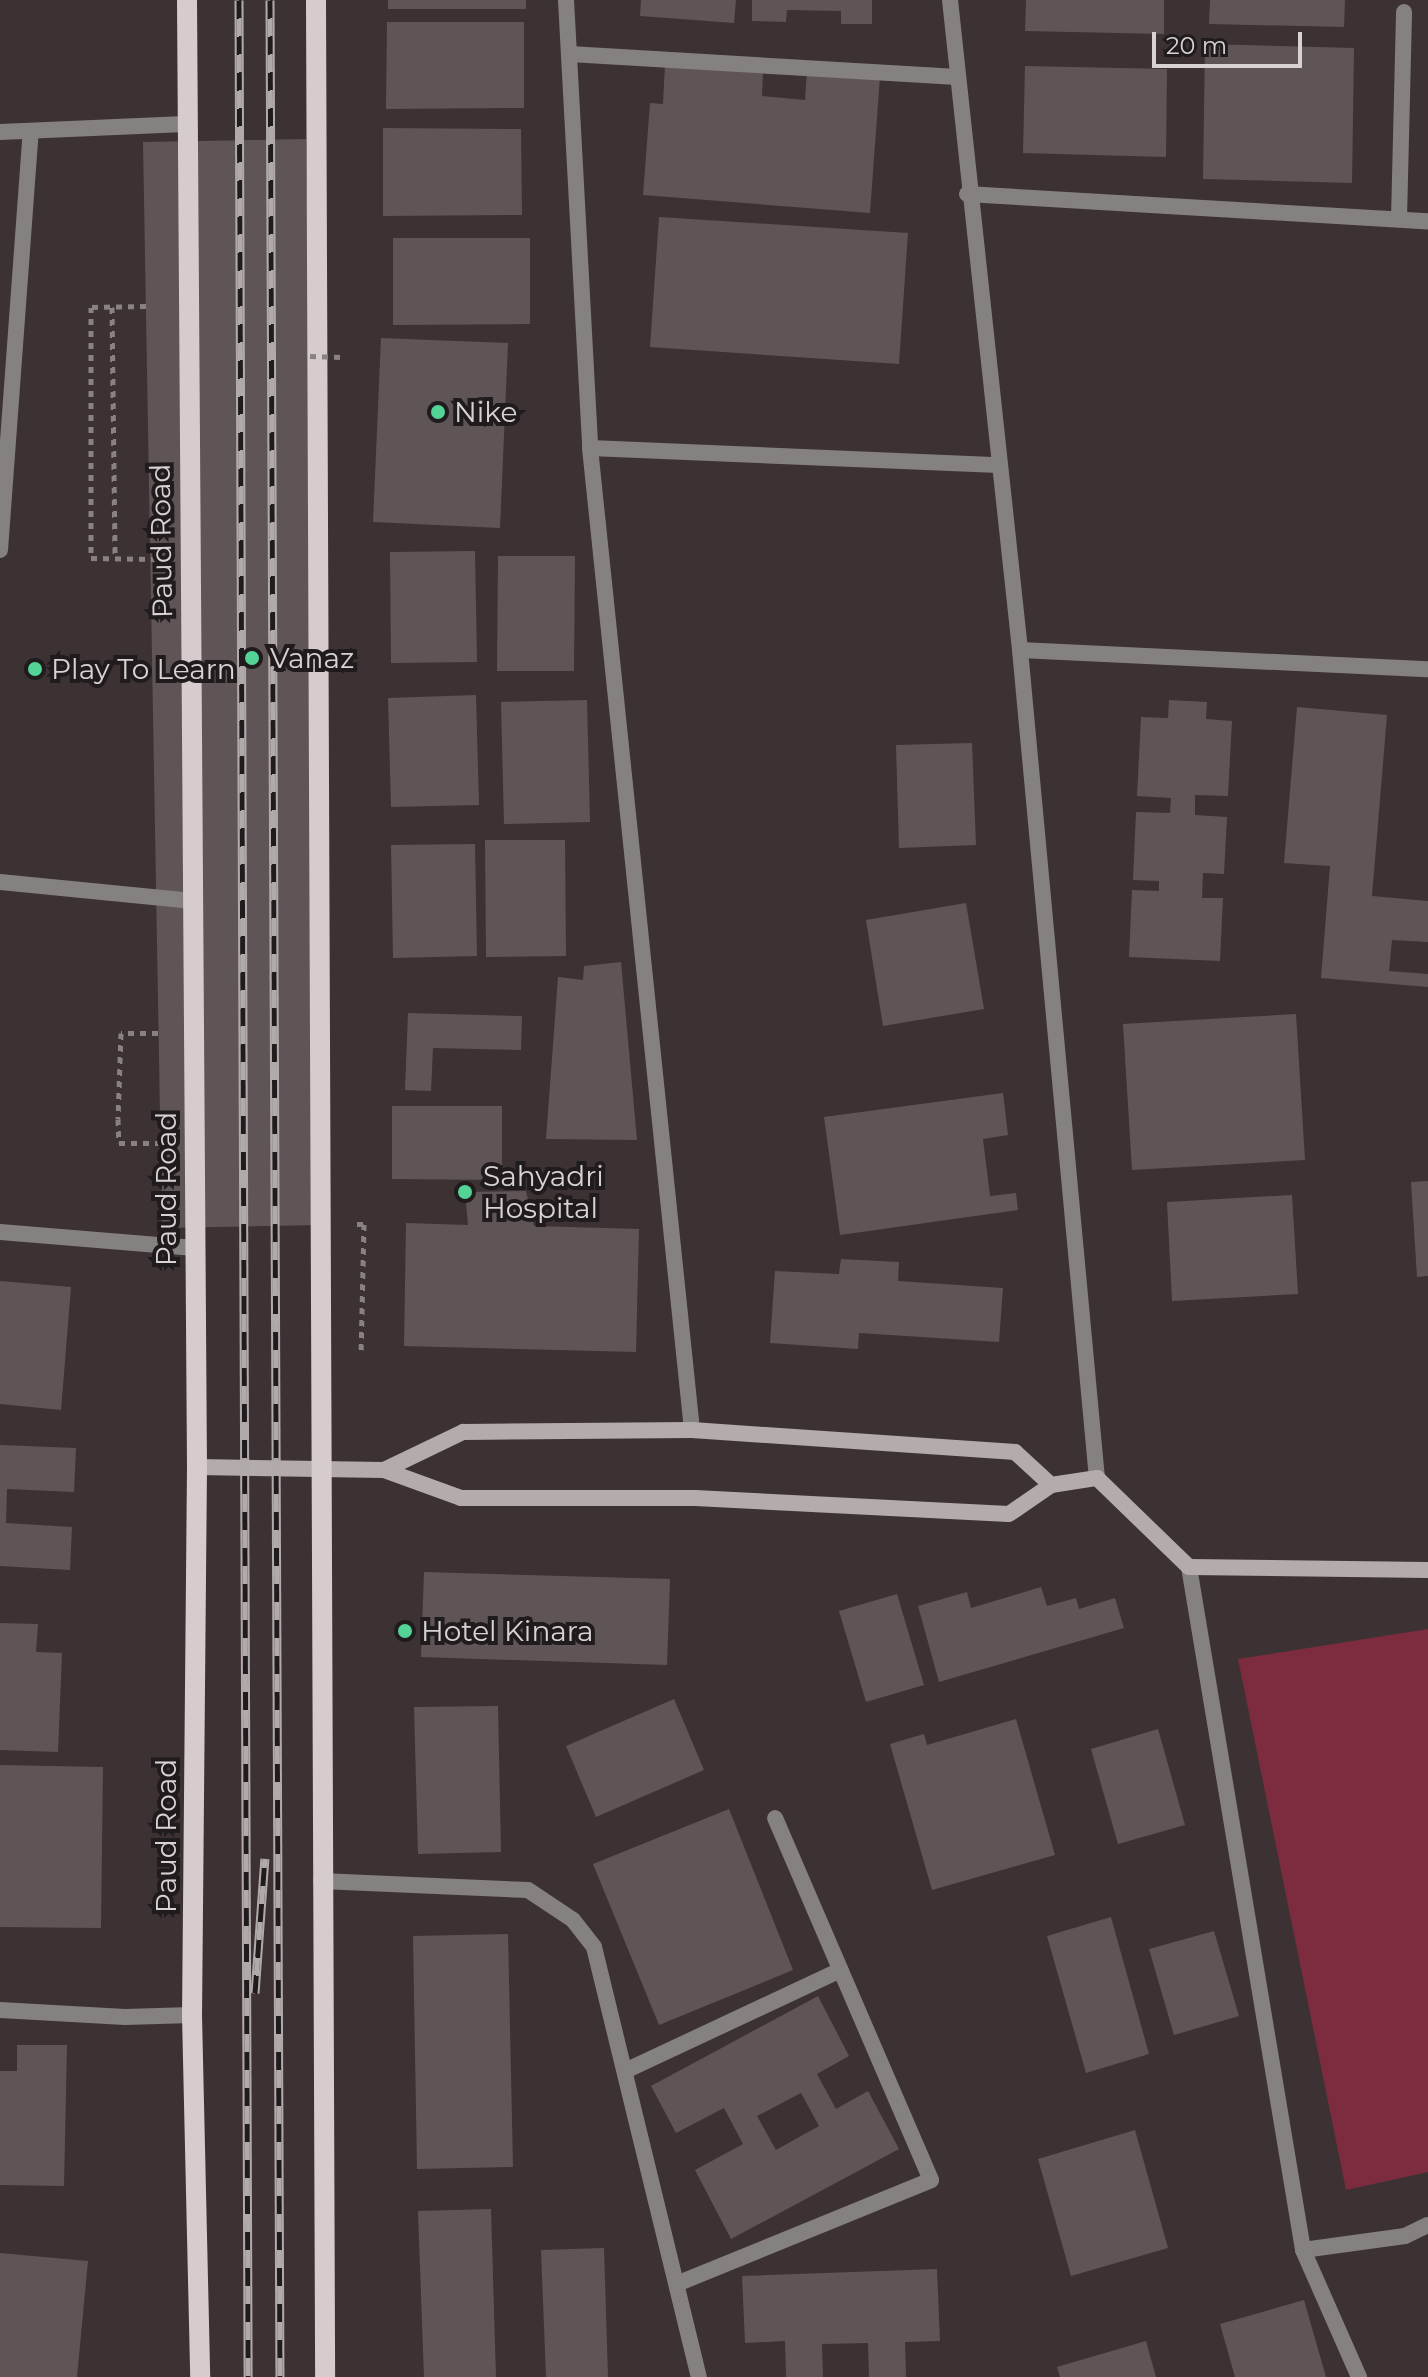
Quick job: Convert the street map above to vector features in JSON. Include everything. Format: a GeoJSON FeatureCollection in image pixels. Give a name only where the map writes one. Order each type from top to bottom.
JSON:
{"type":"FeatureCollection","features":[{"type":"Feature","properties":{"kind":"main road","name":"Paud Road"},"geometry":{"type":"LineString","coordinates":[[187,0],[185,124],[197,1467],[192,2015],[200,2377]]}},
{"type":"Feature","properties":{"kind":"main road"},"geometry":{"type":"LineString","coordinates":[[316,0],[325,2377]]}},
{"type":"Feature","properties":{"kind":"street"},"geometry":{"type":"LineString","coordinates":[[566,0],[590,448],[692,1430]]}},
{"type":"Feature","properties":{"kind":"street"},"geometry":{"type":"LineString","coordinates":[[950,0],[967,194],[1020,650],[1097,1478],[1189,1567],[1303,2250],[1359,2377]]}},
{"type":"Feature","properties":{"kind":"street"},"geometry":{"type":"LineString","coordinates":[[1399,219],[1404,12]]}},
{"type":"Feature","properties":{"kind":"street"},"geometry":{"type":"LineString","coordinates":[[570,54],[957,77]]}},
{"type":"Feature","properties":{"kind":"street"},"geometry":{"type":"LineString","coordinates":[[0,132],[185,124]]}},
{"type":"Feature","properties":{"kind":"street"},"geometry":{"type":"LineString","coordinates":[[0,550],[31,131]]}},
{"type":"Feature","properties":{"kind":"street"},"geometry":{"type":"LineString","coordinates":[[967,194],[1428,221]]}},
{"type":"Feature","properties":{"kind":"street"},"geometry":{"type":"LineString","coordinates":[[590,448],[999,465]]}},
{"type":"Feature","properties":{"kind":"street"},"geometry":{"type":"LineString","coordinates":[[1020,650],[1428,669]]}},
{"type":"Feature","properties":{"kind":"street"},"geometry":{"type":"LineString","coordinates":[[0,882],[193,901]]}},
{"type":"Feature","properties":{"kind":"street"},"geometry":{"type":"LineString","coordinates":[[0,1232],[194,1248]]}},
{"type":"Feature","properties":{"kind":"street"},"geometry":{"type":"LineString","coordinates":[[384,1470],[463,1432],[692,1430],[1015,1452],[1051,1485]]}},
{"type":"Feature","properties":{"kind":"street"},"geometry":{"type":"LineString","coordinates":[[197,1467],[384,1470],[461,1498],[681,1498],[1009,1514],[1051,1485],[1097,1478]]}},
{"type":"Feature","properties":{"kind":"street"},"geometry":{"type":"LineString","coordinates":[[1189,1567],[1428,1570]]}},
{"type":"Feature","properties":{"kind":"street"},"geometry":{"type":"LineString","coordinates":[[679,2283],[931,2180],[775,1818]]}},
{"type":"Feature","properties":{"kind":"street"},"geometry":{"type":"LineString","coordinates":[[321,1881],[528,1890],[552,1903],[573,1920],[594,1947],[679,2283],[699,2377]]}},
{"type":"Feature","properties":{"kind":"street"},"geometry":{"type":"LineString","coordinates":[[625,2071],[841,1970]]}},
{"type":"Feature","properties":{"kind":"street"},"geometry":{"type":"LineString","coordinates":[[0,2010],[125,2017],[192,2015]]}},
{"type":"Feature","properties":{"kind":"street"},"geometry":{"type":"LineString","coordinates":[[1303,2250],[1405,2236],[1428,2225]]}},
{"type":"Feature","properties":{"kind":"path"},"geometry":{"type":"LineString","coordinates":[[146,306],[91,307],[91,558],[189,560]]}},
{"type":"Feature","properties":{"kind":"path"},"geometry":{"type":"LineString","coordinates":[[112,307],[115,558]]}},
{"type":"Feature","properties":{"kind":"path"},"geometry":{"type":"LineString","coordinates":[[310,356],[342,357]]}},
{"type":"Feature","properties":{"kind":"path"},"geometry":{"type":"LineString","coordinates":[[159,1033],[121,1033],[119,1143],[194,1143]]}},
{"type":"Feature","properties":{"kind":"path"},"geometry":{"type":"LineString","coordinates":[[357,1224],[364,1224],[362,1346]]}},
{"type":"Feature","properties":{"kind":"shaded area"},"geometry":{"type":"Polygon","coordinates":[[[1428,1629],[1428,2172],[1346,2190],[1238,1659],[1428,1629]]]}},
{"type":"Feature","properties":{"kind":"building"},"geometry":{"type":"Polygon","coordinates":[[[388,0],[526,0],[526,9],[388,9],[388,0]]]}},
{"type":"Feature","properties":{"kind":"building"},"geometry":{"type":"Polygon","coordinates":[[[641,0],[736,0],[734,23],[640,16],[641,0]]]}},
{"type":"Feature","properties":{"kind":"building"},"geometry":{"type":"Polygon","coordinates":[[[752,0],[872,0],[872,24],[841,24],[841,11],[787,10],[786,22],[752,21],[752,0]]]}},
{"type":"Feature","properties":{"kind":"building"},"geometry":{"type":"Polygon","coordinates":[[[1026,0],[1164,0],[1164,34],[1025,31],[1026,0]]]}},
{"type":"Feature","properties":{"kind":"building"},"geometry":{"type":"Polygon","coordinates":[[[1210,0],[1345,0],[1344,27],[1209,24],[1210,0]]]}},
{"type":"Feature","properties":{"kind":"building"},"geometry":{"type":"Polygon","coordinates":[[[387,22],[524,22],[524,108],[386,109],[387,22]]]}},
{"type":"Feature","properties":{"kind":"building"},"geometry":{"type":"Polygon","coordinates":[[[1205,44],[1354,48],[1352,183],[1203,179],[1205,44]]]}},
{"type":"Feature","properties":{"kind":"building"},"geometry":{"type":"Polygon","coordinates":[[[665,64],[763,72],[762,96],[805,100],[807,71],[880,76],[870,213],[643,195],[650,103],[663,104],[665,64]]]}},
{"type":"Feature","properties":{"kind":"building"},"geometry":{"type":"Polygon","coordinates":[[[1025,66],[1167,69],[1166,157],[1023,153],[1025,66]]]}},
{"type":"Feature","properties":{"kind":"building"},"geometry":{"type":"Polygon","coordinates":[[[383,128],[521,129],[522,215],[383,216],[383,128]]]}},
{"type":"Feature","properties":{"kind":"building","name":"Vanaz"},"geometry":{"type":"Polygon","coordinates":[[[306,139],[324,1225],[162,1228],[143,142],[306,139]]]}},
{"type":"Feature","properties":{"kind":"building"},"geometry":{"type":"Polygon","coordinates":[[[659,217],[908,233],[899,364],[650,347],[659,217]]]}},
{"type":"Feature","properties":{"kind":"building"},"geometry":{"type":"Polygon","coordinates":[[[393,238],[530,238],[530,324],[393,325],[393,238]]]}},
{"type":"Feature","properties":{"kind":"building"},"geometry":{"type":"Polygon","coordinates":[[[381,338],[508,343],[500,528],[373,522],[381,338]]]}},
{"type":"Feature","properties":{"kind":"building"},"geometry":{"type":"Polygon","coordinates":[[[475,551],[477,662],[391,663],[390,552],[475,551]]]}},
{"type":"Feature","properties":{"kind":"building"},"geometry":{"type":"Polygon","coordinates":[[[498,556],[575,556],[574,671],[497,671],[498,556]]]}},
{"type":"Feature","properties":{"kind":"building"},"geometry":{"type":"Polygon","coordinates":[[[476,695],[479,805],[391,807],[388,698],[476,695]]]}},
{"type":"Feature","properties":{"kind":"building"},"geometry":{"type":"Polygon","coordinates":[[[587,700],[590,822],[504,824],[501,702],[587,700]]]}},
{"type":"Feature","properties":{"kind":"building"},"geometry":{"type":"Polygon","coordinates":[[[1169,700],[1207,702],[1206,719],[1232,721],[1228,796],[1195,795],[1195,815],[1227,817],[1224,874],[1203,873],[1202,898],[1223,898],[1220,961],[1129,957],[1132,890],[1159,891],[1159,881],[1133,880],[1136,812],[1170,813],[1171,798],[1137,796],[1141,717],[1168,718],[1169,700]]]}},
{"type":"Feature","properties":{"kind":"building"},"geometry":{"type":"Polygon","coordinates":[[[1297,707],[1387,715],[1372,896],[1428,901],[1428,942],[1392,940],[1389,971],[1428,974],[1428,987],[1321,978],[1330,866],[1284,863],[1297,707]]]}},
{"type":"Feature","properties":{"kind":"building"},"geometry":{"type":"Polygon","coordinates":[[[972,743],[976,845],[899,848],[896,745],[972,743]]]}},
{"type":"Feature","properties":{"kind":"building"},"geometry":{"type":"Polygon","coordinates":[[[485,840],[565,840],[566,956],[486,957],[485,840]]]}},
{"type":"Feature","properties":{"kind":"building"},"geometry":{"type":"Polygon","coordinates":[[[475,844],[477,956],[393,958],[391,845],[475,844]]]}},
{"type":"Feature","properties":{"kind":"building"},"geometry":{"type":"Polygon","coordinates":[[[966,903],[984,1009],[883,1026],[866,920],[966,903]]]}},
{"type":"Feature","properties":{"kind":"building"},"geometry":{"type":"Polygon","coordinates":[[[621,962],[637,1140],[546,1139],[558,977],[583,980],[584,966],[621,962]]]}},
{"type":"Feature","properties":{"kind":"building"},"geometry":{"type":"Polygon","coordinates":[[[408,1013],[522,1016],[521,1050],[433,1048],[431,1091],[405,1090],[408,1013]]]}},
{"type":"Feature","properties":{"kind":"building"},"geometry":{"type":"Polygon","coordinates":[[[1296,1014],[1305,1160],[1132,1170],[1123,1024],[1296,1014]]]}},
{"type":"Feature","properties":{"kind":"building"},"geometry":{"type":"Polygon","coordinates":[[[1003,1093],[1008,1135],[983,1139],[990,1196],[1016,1193],[1018,1210],[840,1235],[824,1117],[1003,1093]]]}},
{"type":"Feature","properties":{"kind":"building"},"geometry":{"type":"Polygon","coordinates":[[[392,1106],[502,1106],[502,1180],[392,1179],[392,1106]]]}},
{"type":"Feature","properties":{"kind":"building"},"geometry":{"type":"Polygon","coordinates":[[[1428,1181],[1428,1276],[1417,1277],[1411,1182],[1428,1181]]]}},
{"type":"Feature","properties":{"kind":"building"},"geometry":{"type":"Polygon","coordinates":[[[526,1191],[534,1226],[639,1229],[636,1352],[404,1346],[406,1223],[468,1225],[465,1192],[526,1191]]]}},
{"type":"Feature","properties":{"kind":"building"},"geometry":{"type":"Polygon","coordinates":[[[1292,1195],[1298,1294],[1172,1301],[1167,1202],[1292,1195]]]}},
{"type":"Feature","properties":{"kind":"building"},"geometry":{"type":"Polygon","coordinates":[[[841,1259],[899,1262],[898,1281],[1003,1288],[999,1342],[859,1333],[858,1349],[770,1343],[775,1271],[839,1274],[841,1259]]]}},
{"type":"Feature","properties":{"kind":"building"},"geometry":{"type":"Polygon","coordinates":[[[0,1281],[71,1287],[61,1410],[0,1404],[0,1281]]]}},
{"type":"Feature","properties":{"kind":"building"},"geometry":{"type":"Polygon","coordinates":[[[0,1445],[76,1448],[74,1492],[7,1489],[6,1523],[72,1527],[70,1570],[0,1566],[0,1445]]]}},
{"type":"Feature","properties":{"kind":"building"},"geometry":{"type":"Polygon","coordinates":[[[424,1572],[670,1579],[667,1665],[421,1657],[424,1572]]]}},
{"type":"Feature","properties":{"kind":"building"},"geometry":{"type":"Polygon","coordinates":[[[1041,1587],[1047,1606],[1076,1598],[1079,1609],[1115,1598],[1124,1628],[939,1682],[918,1606],[967,1592],[971,1608],[1041,1587]]]}},
{"type":"Feature","properties":{"kind":"building"},"geometry":{"type":"Polygon","coordinates":[[[897,1594],[924,1685],[866,1702],[839,1611],[897,1594]]]}},
{"type":"Feature","properties":{"kind":"building"},"geometry":{"type":"Polygon","coordinates":[[[0,1623],[38,1624],[36,1652],[62,1653],[58,1752],[0,1750],[0,1623]]]}},
{"type":"Feature","properties":{"kind":"building"},"geometry":{"type":"Polygon","coordinates":[[[674,1699],[704,1770],[596,1817],[566,1746],[674,1699]]]}},
{"type":"Feature","properties":{"kind":"building"},"geometry":{"type":"Polygon","coordinates":[[[498,1706],[501,1852],[418,1854],[414,1707],[498,1706]]]}},
{"type":"Feature","properties":{"kind":"building"},"geometry":{"type":"Polygon","coordinates":[[[1016,1719],[1055,1855],[932,1890],[890,1744],[924,1734],[927,1745],[1016,1719]]]}},
{"type":"Feature","properties":{"kind":"building"},"geometry":{"type":"Polygon","coordinates":[[[1158,1729],[1185,1825],[1118,1844],[1091,1749],[1158,1729]]]}},
{"type":"Feature","properties":{"kind":"building"},"geometry":{"type":"Polygon","coordinates":[[[0,1765],[103,1767],[101,1928],[0,1927],[0,1765]]]}},
{"type":"Feature","properties":{"kind":"building"},"geometry":{"type":"Polygon","coordinates":[[[729,1809],[793,1970],[659,2025],[593,1864],[729,1809]]]}},
{"type":"Feature","properties":{"kind":"building"},"geometry":{"type":"Polygon","coordinates":[[[1111,1917],[1149,2054],[1086,2073],[1047,1936],[1111,1917]]]}},
{"type":"Feature","properties":{"kind":"building"},"geometry":{"type":"Polygon","coordinates":[[[1214,1931],[1239,2016],[1174,2035],[1149,1949],[1214,1931]]]}},
{"type":"Feature","properties":{"kind":"building"},"geometry":{"type":"Polygon","coordinates":[[[508,1934],[513,2167],[417,2169],[413,1936],[508,1934]]]}},
{"type":"Feature","properties":{"kind":"building"},"geometry":{"type":"Polygon","coordinates":[[[818,1996],[849,2056],[817,2074],[836,2109],[868,2091],[899,2149],[731,2239],[695,2170],[743,2144],[724,2108],[676,2133],[651,2086],[818,1996]],[[801,2093],[757,2116],[776,2150],[819,2126],[801,2093]]]}},
{"type":"Feature","properties":{"kind":"building"},"geometry":{"type":"Polygon","coordinates":[[[17,2045],[67,2045],[64,2186],[0,2185],[0,2071],[17,2071],[17,2045]]]}},
{"type":"Feature","properties":{"kind":"building"},"geometry":{"type":"Polygon","coordinates":[[[1135,2130],[1168,2248],[1071,2276],[1038,2159],[1135,2130]]]}},
{"type":"Feature","properties":{"kind":"building"},"geometry":{"type":"Polygon","coordinates":[[[491,2209],[496,2377],[424,2377],[418,2211],[491,2209]]]}},
{"type":"Feature","properties":{"kind":"building"},"geometry":{"type":"Polygon","coordinates":[[[604,2248],[608,2377],[546,2377],[541,2250],[604,2248]]]}},
{"type":"Feature","properties":{"kind":"building"},"geometry":{"type":"Polygon","coordinates":[[[0,2253],[88,2261],[77,2377],[0,2377],[0,2253]]]}},
{"type":"Feature","properties":{"kind":"building"},"geometry":{"type":"Polygon","coordinates":[[[937,2269],[940,2341],[905,2342],[906,2377],[869,2377],[868,2343],[822,2344],[823,2377],[786,2377],[785,2341],[745,2343],[742,2276],[937,2269]]]}},
{"type":"Feature","properties":{"kind":"building"},"geometry":{"type":"Polygon","coordinates":[[[1304,2300],[1326,2377],[1235,2377],[1220,2324],[1304,2300]]]}},
{"type":"Feature","properties":{"kind":"building"},"geometry":{"type":"Polygon","coordinates":[[[1146,2341],[1156,2377],[1060,2377],[1057,2367],[1146,2341]]]}},
{"type":"Feature","properties":{"kind":"railway"},"geometry":{"type":"LineString","coordinates":[[239,0],[248,2377]]}},
{"type":"Feature","properties":{"kind":"railway"},"geometry":{"type":"LineString","coordinates":[[270,0],[280,2377]]}},
{"type":"Feature","properties":{"kind":"railway"},"geometry":{"type":"LineString","coordinates":[[255,1993],[265,1858]]}},
{"type":"Feature","properties":{"kind":"place","name":"Nike"},"geometry":{"type":"Point","coordinates":[438,412]}},
{"type":"Feature","properties":{"kind":"place","name":"Vanaz"},"geometry":{"type":"Point","coordinates":[252,658]}},
{"type":"Feature","properties":{"kind":"place","name":"Play To Learn"},"geometry":{"type":"Point","coordinates":[35,669]}},
{"type":"Feature","properties":{"kind":"place","name":"Sahyadri Hospital"},"geometry":{"type":"Point","coordinates":[465,1192]}},
{"type":"Feature","properties":{"kind":"place","name":"Hotel Kinara"},"geometry":{"type":"Point","coordinates":[405,1631]}}]}
